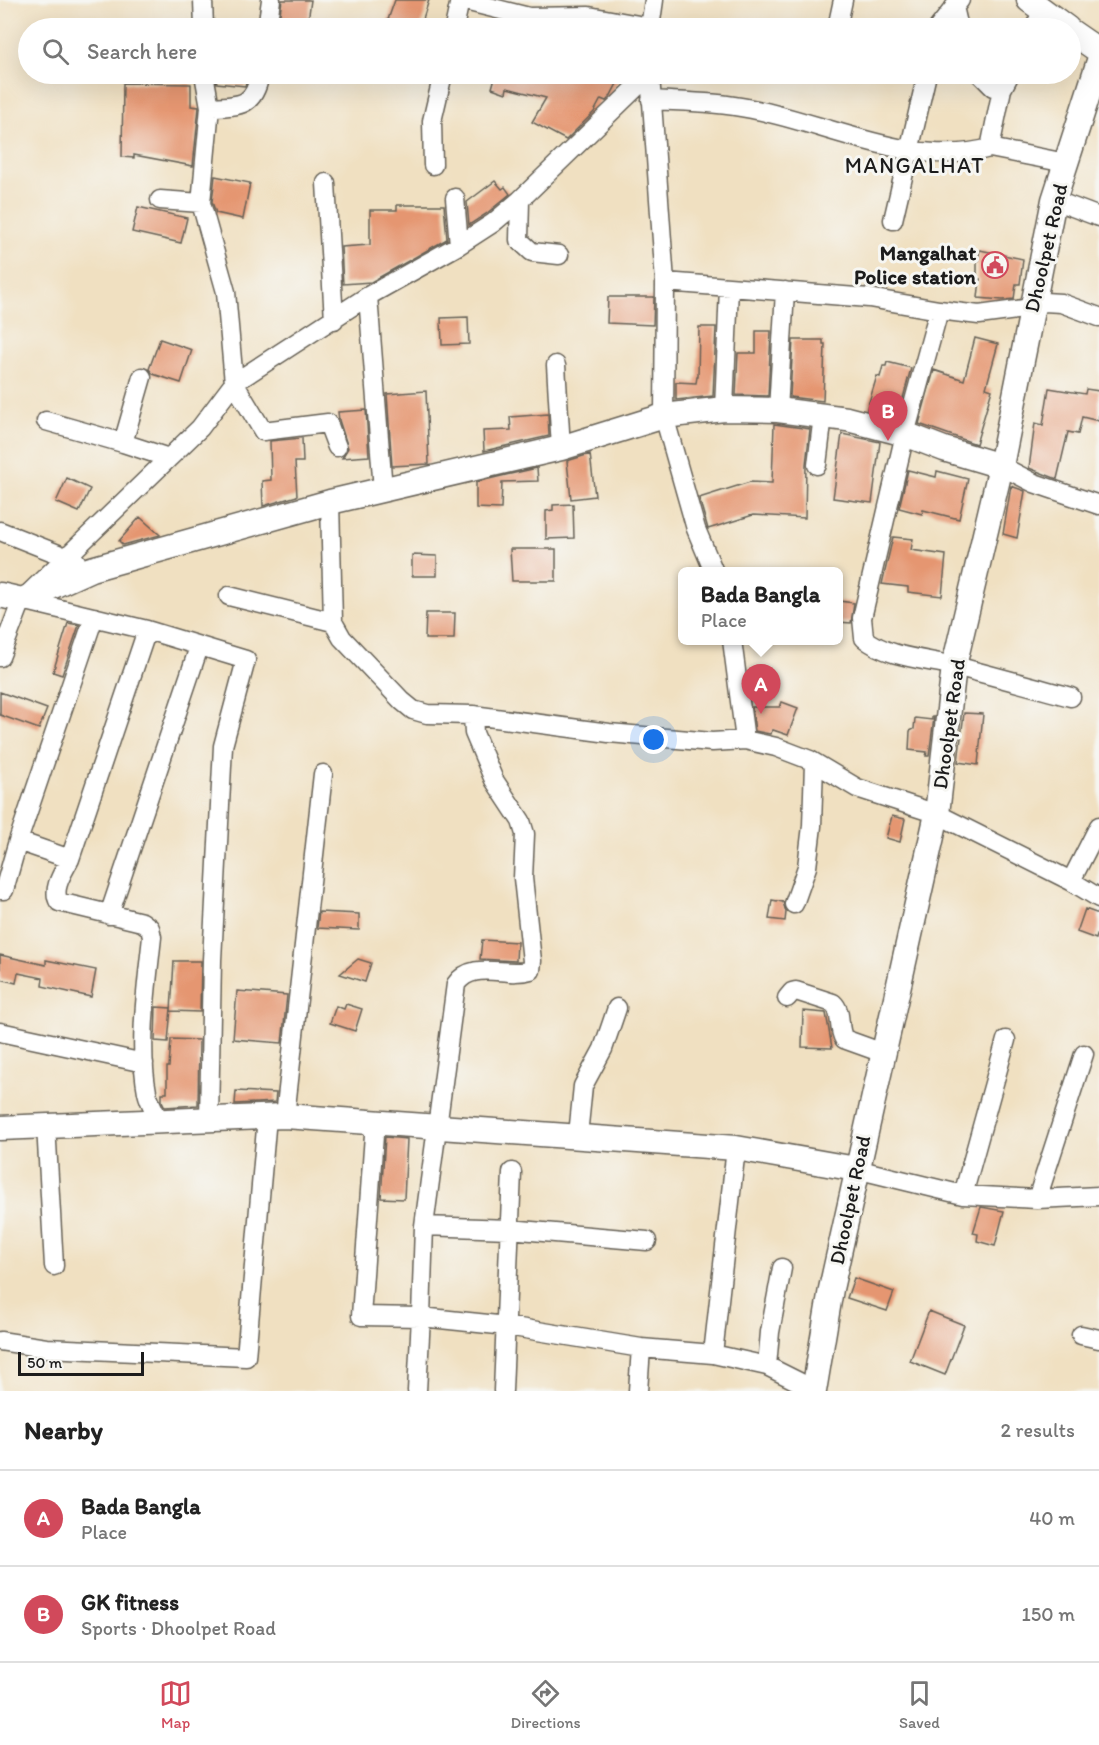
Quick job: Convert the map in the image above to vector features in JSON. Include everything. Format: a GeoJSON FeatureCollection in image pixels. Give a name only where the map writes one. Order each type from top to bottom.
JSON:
{"type":"FeatureCollection","features":[{"type":"Feature","properties":{"kind":"street"},"geometry":{"type":"LineString","coordinates":[[203,0],[204,18]]}},
{"type":"Feature","properties":{"kind":"street"},"geometry":{"type":"LineString","coordinates":[[268,18],[271,0]]}},
{"type":"Feature","properties":{"kind":"street"},"geometry":{"type":"LineString","coordinates":[[456,18],[461,0],[529,17],[589,16],[599,18]]}},
{"type":"Feature","properties":{"kind":"street"},"geometry":{"type":"LineString","coordinates":[[651,18],[654,0]]}},
{"type":"Feature","properties":{"kind":"street"},"geometry":{"type":"LineString","coordinates":[[839,18],[843,0]]}},
{"type":"Feature","properties":{"kind":"street"},"geometry":{"type":"LineString","coordinates":[[946,18],[957,3]]}},
{"type":"Feature","properties":{"kind":"street"},"geometry":{"type":"LineString","coordinates":[[957,3],[958,18]]}},
{"type":"Feature","properties":{"kind":"street"},"geometry":{"type":"LineString","coordinates":[[1081,38],[1099,51]]}},
{"type":"Feature","properties":{"kind":"street","name":"Dhoolpet Road"},"geometry":{"type":"LineString","coordinates":[[815,1390],[831,1289],[856,1168],[937,814],[954,666],[1000,466],[1054,200],[1099,61]]}},
{"type":"Feature","properties":{"kind":"street"},"geometry":{"type":"LineString","coordinates":[[206,84],[210,107],[201,203],[226,292],[234,383],[263,431],[328,423],[337,447]]}},
{"type":"Feature","properties":{"kind":"street"},"geometry":{"type":"LineString","coordinates":[[210,107],[238,106],[250,100],[258,84]]}},
{"type":"Feature","properties":{"kind":"street"},"geometry":{"type":"LineString","coordinates":[[433,165],[432,122],[441,84]]}},
{"type":"Feature","properties":{"kind":"street"},"geometry":{"type":"LineString","coordinates":[[0,657],[11,597],[68,556],[200,428],[234,383],[368,296],[494,223],[640,84]]}},
{"type":"Feature","properties":{"kind":"street"},"geometry":{"type":"LineString","coordinates":[[650,84],[665,282],[664,416],[696,529],[712,567]]}},
{"type":"Feature","properties":{"kind":"street"},"geometry":{"type":"LineString","coordinates":[[893,220],[925,84]]}},
{"type":"Feature","properties":{"kind":"street"},"geometry":{"type":"LineString","coordinates":[[990,148],[1005,84]]}},
{"type":"Feature","properties":{"kind":"street"},"geometry":{"type":"LineString","coordinates":[[651,100],[750,108],[804,121],[857,139],[909,150],[972,153],[990,148],[1066,163]]}},
{"type":"Feature","properties":{"kind":"street"},"geometry":{"type":"LineString","coordinates":[[326,183],[334,320]]}},
{"type":"Feature","properties":{"kind":"street"},"geometry":{"type":"LineString","coordinates":[[455,198],[459,245]]}},
{"type":"Feature","properties":{"kind":"street"},"geometry":{"type":"LineString","coordinates":[[160,200],[201,203]]}},
{"type":"Feature","properties":{"kind":"street"},"geometry":{"type":"LineString","coordinates":[[520,200],[519,240],[532,252],[559,255]]}},
{"type":"Feature","properties":{"kind":"street"},"geometry":{"type":"LineString","coordinates":[[1054,200],[1099,217]]}},
{"type":"Feature","properties":{"kind":"street"},"geometry":{"type":"LineString","coordinates":[[665,282],[869,298],[979,315],[1031,308],[1044,302],[1061,303],[1099,317]]}},
{"type":"Feature","properties":{"kind":"street"},"geometry":{"type":"LineString","coordinates":[[724,409],[729,286]]}},
{"type":"Feature","properties":{"kind":"street"},"geometry":{"type":"LineString","coordinates":[[777,410],[785,291]]}},
{"type":"Feature","properties":{"kind":"street"},"geometry":{"type":"LineString","coordinates":[[368,296],[383,490]]}},
{"type":"Feature","properties":{"kind":"street"},"geometry":{"type":"LineString","coordinates":[[939,310],[905,434],[862,618],[864,638],[874,646],[888,651],[1071,697]]}},
{"type":"Feature","properties":{"kind":"street"},"geometry":{"type":"LineString","coordinates":[[556,364],[561,448]]}},
{"type":"Feature","properties":{"kind":"street"},"geometry":{"type":"LineString","coordinates":[[123,443],[142,377]]}},
{"type":"Feature","properties":{"kind":"street"},"geometry":{"type":"LineString","coordinates":[[11,597],[91,568],[330,502],[561,448],[664,416],[724,409],[777,410],[847,419],[905,434],[1000,466],[1034,483],[1099,505]]}},
{"type":"Feature","properties":{"kind":"street"},"geometry":{"type":"LineString","coordinates":[[817,465],[823,415]]}},
{"type":"Feature","properties":{"kind":"street"},"geometry":{"type":"LineString","coordinates":[[46,422],[169,458]]}},
{"type":"Feature","properties":{"kind":"street"},"geometry":{"type":"LineString","coordinates":[[330,502],[333,622],[342,638],[413,710],[427,714],[473,715],[609,733],[712,742],[745,740],[776,747],[814,763],[857,788],[937,814],[1071,881],[1099,898]]}},
{"type":"Feature","properties":{"kind":"street"},"geometry":{"type":"LineString","coordinates":[[0,531],[68,556],[91,568]]}},
{"type":"Feature","properties":{"kind":"street"},"geometry":{"type":"LineString","coordinates":[[229,596],[333,622]]}},
{"type":"Feature","properties":{"kind":"street"},"geometry":{"type":"LineString","coordinates":[[11,597],[147,630],[246,660],[223,746],[212,960],[209,1120]]}},
{"type":"Feature","properties":{"kind":"street"},"geometry":{"type":"LineString","coordinates":[[0,890],[4,890],[18,841],[94,616]]}},
{"type":"Feature","properties":{"kind":"street"},"geometry":{"type":"LineString","coordinates":[[147,630],[55,897],[58,902],[142,922],[150,928],[152,936],[146,999],[144,1063],[147,1094],[160,1122]]}},
{"type":"Feature","properties":{"kind":"street"},"geometry":{"type":"LineString","coordinates":[[733,645],[745,740]]}},
{"type":"Feature","properties":{"kind":"street"},"geometry":{"type":"LineString","coordinates":[[109,915],[199,646]]}},
{"type":"Feature","properties":{"kind":"street"},"geometry":{"type":"LineString","coordinates":[[417,1391],[424,1226],[456,984],[462,976],[473,971],[522,973],[531,970],[532,961],[523,878],[525,834],[521,820],[494,780],[474,733],[473,715]]}},
{"type":"Feature","properties":{"kind":"street"},"geometry":{"type":"LineString","coordinates":[[794,904],[807,867],[812,826],[814,763]]}},
{"type":"Feature","properties":{"kind":"street"},"geometry":{"type":"LineString","coordinates":[[0,1341],[45,1348],[246,1357],[276,1116],[323,774]]}},
{"type":"Feature","properties":{"kind":"street"},"geometry":{"type":"LineString","coordinates":[[1071,881],[1099,826]]}},
{"type":"Feature","properties":{"kind":"street"},"geometry":{"type":"LineString","coordinates":[[18,841],[70,858]]}},
{"type":"Feature","properties":{"kind":"street"},"geometry":{"type":"LineString","coordinates":[[787,998],[788,994],[796,992],[833,1003],[839,1013],[841,1034],[844,1039],[882,1053]]}},
{"type":"Feature","properties":{"kind":"street"},"geometry":{"type":"LineString","coordinates":[[578,1136],[583,1086],[603,1049],[616,1008]]}},
{"type":"Feature","properties":{"kind":"street"},"geometry":{"type":"LineString","coordinates":[[0,1032],[144,1063]]}},
{"type":"Feature","properties":{"kind":"street"},"geometry":{"type":"LineString","coordinates":[[963,1195],[1006,1040]]}},
{"type":"Feature","properties":{"kind":"street"},"geometry":{"type":"LineString","coordinates":[[1037,1199],[1084,1054]]}},
{"type":"Feature","properties":{"kind":"street"},"geometry":{"type":"LineString","coordinates":[[0,1128],[276,1116],[375,1121],[736,1148],[856,1168],[963,1195],[1037,1199],[1099,1196]]}},
{"type":"Feature","properties":{"kind":"street"},"geometry":{"type":"LineString","coordinates":[[375,1121],[361,1316],[421,1317],[507,1326],[641,1347],[713,1354],[767,1366],[815,1390]]}},
{"type":"Feature","properties":{"kind":"street"},"geometry":{"type":"LineString","coordinates":[[46,1125],[54,1266]]}},
{"type":"Feature","properties":{"kind":"street"},"geometry":{"type":"LineString","coordinates":[[713,1354],[736,1148]]}},
{"type":"Feature","properties":{"kind":"street"},"geometry":{"type":"LineString","coordinates":[[503,1391],[512,1172]]}},
{"type":"Feature","properties":{"kind":"street"},"geometry":{"type":"LineString","coordinates":[[424,1226],[509,1229],[648,1241]]}},
{"type":"Feature","properties":{"kind":"street"},"geometry":{"type":"LineString","coordinates":[[767,1366],[770,1332],[782,1268]]}},
{"type":"Feature","properties":{"kind":"street"},"geometry":{"type":"LineString","coordinates":[[638,1391],[641,1347]]}},
{"type":"Feature","properties":{"kind":"building"},"geometry":{"type":"Polygon","coordinates":[[[282,0],[311,0],[308,18],[279,18],[282,0]]]}},
{"type":"Feature","properties":{"kind":"building"},"geometry":{"type":"Polygon","coordinates":[[[395,0],[429,0],[423,18],[389,18],[395,0]]]}},
{"type":"Feature","properties":{"kind":"building"},"geometry":{"type":"Polygon","coordinates":[[[123,84],[191,84],[191,106],[199,107],[193,166],[134,155],[134,158],[122,157],[123,84]]]}},
{"type":"Feature","properties":{"kind":"building"},"geometry":{"type":"Polygon","coordinates":[[[493,84],[617,84],[610,97],[606,101],[601,99],[594,112],[566,140],[532,122],[546,98],[507,88],[506,93],[492,88],[493,84]]]}},
{"type":"Feature","properties":{"kind":"building"},"geometry":{"type":"Polygon","coordinates":[[[215,176],[250,183],[243,219],[216,213],[212,202],[215,176]]]}},
{"type":"Feature","properties":{"kind":"building"},"geometry":{"type":"Polygon","coordinates":[[[495,181],[502,189],[505,187],[510,194],[469,225],[467,202],[495,181]]]}},
{"type":"Feature","properties":{"kind":"building"},"geometry":{"type":"Polygon","coordinates":[[[397,205],[444,205],[447,239],[371,282],[343,284],[341,247],[370,245],[370,210],[397,210],[397,205]]]}},
{"type":"Feature","properties":{"kind":"building"},"geometry":{"type":"Polygon","coordinates":[[[138,207],[187,218],[181,243],[132,232],[138,207]]]}},
{"type":"Feature","properties":{"kind":"building"},"geometry":{"type":"Polygon","coordinates":[[[980,250],[1023,259],[1020,284],[1016,284],[1014,299],[978,298],[980,279],[977,279],[977,264],[980,250]]]}},
{"type":"Feature","properties":{"kind":"building"},"geometry":{"type":"Polygon","coordinates":[[[608,297],[654,297],[653,325],[607,323],[608,297]]]}},
{"type":"Feature","properties":{"kind":"building"},"geometry":{"type":"Polygon","coordinates":[[[468,317],[469,344],[442,345],[441,318],[468,317]]]}},
{"type":"Feature","properties":{"kind":"building"},"geometry":{"type":"Polygon","coordinates":[[[699,327],[716,327],[713,396],[676,400],[676,382],[696,383],[698,377],[699,327]]]}},
{"type":"Feature","properties":{"kind":"building"},"geometry":{"type":"Polygon","coordinates":[[[756,331],[771,331],[768,396],[736,395],[738,353],[756,353],[756,331]]]}},
{"type":"Feature","properties":{"kind":"building"},"geometry":{"type":"Polygon","coordinates":[[[975,338],[998,344],[986,388],[992,390],[976,444],[919,424],[934,370],[964,380],[975,338]]]}},
{"type":"Feature","properties":{"kind":"building"},"geometry":{"type":"Polygon","coordinates":[[[160,339],[192,350],[181,383],[153,374],[149,369],[160,339]]]}},
{"type":"Feature","properties":{"kind":"building"},"geometry":{"type":"Polygon","coordinates":[[[793,340],[823,340],[825,344],[823,401],[790,397],[793,340]]]}},
{"type":"Feature","properties":{"kind":"building"},"geometry":{"type":"Polygon","coordinates":[[[887,362],[911,368],[898,417],[867,409],[877,376],[880,377],[883,366],[886,366],[887,362]]]}},
{"type":"Feature","properties":{"kind":"building"},"geometry":{"type":"Polygon","coordinates":[[[1049,388],[1085,394],[1086,389],[1099,391],[1099,421],[1082,417],[1078,434],[1068,432],[1057,479],[1029,468],[1035,423],[1043,425],[1049,388]]]}},
{"type":"Feature","properties":{"kind":"building"},"geometry":{"type":"Polygon","coordinates":[[[426,391],[429,464],[392,466],[387,394],[426,391]]]}},
{"type":"Feature","properties":{"kind":"building"},"geometry":{"type":"Polygon","coordinates":[[[366,410],[369,456],[342,458],[348,448],[338,412],[366,410]]]}},
{"type":"Feature","properties":{"kind":"building"},"geometry":{"type":"Polygon","coordinates":[[[548,414],[549,436],[484,451],[483,431],[511,430],[510,417],[548,414]]]}},
{"type":"Feature","properties":{"kind":"building"},"geometry":{"type":"Polygon","coordinates":[[[774,424],[810,429],[806,464],[805,518],[753,515],[708,529],[699,498],[750,482],[772,483],[774,424]]]}},
{"type":"Feature","properties":{"kind":"building"},"geometry":{"type":"Polygon","coordinates":[[[842,434],[880,442],[872,503],[833,498],[842,434]]]}},
{"type":"Feature","properties":{"kind":"building"},"geometry":{"type":"Polygon","coordinates":[[[302,438],[303,462],[295,462],[297,496],[263,506],[262,481],[271,480],[270,441],[302,438]]]}},
{"type":"Feature","properties":{"kind":"building"},"geometry":{"type":"Polygon","coordinates":[[[590,454],[595,496],[571,499],[567,461],[590,454]]]}},
{"type":"Feature","properties":{"kind":"building"},"geometry":{"type":"Polygon","coordinates":[[[537,468],[538,481],[502,482],[501,509],[476,508],[476,482],[537,468]]]}},
{"type":"Feature","properties":{"kind":"building"},"geometry":{"type":"Polygon","coordinates":[[[908,470],[936,477],[937,471],[968,479],[959,519],[923,510],[922,514],[899,508],[908,470]]]}},
{"type":"Feature","properties":{"kind":"building"},"geometry":{"type":"Polygon","coordinates":[[[67,478],[90,489],[79,512],[56,502],[67,478]]]}},
{"type":"Feature","properties":{"kind":"building"},"geometry":{"type":"Polygon","coordinates":[[[1011,486],[1025,491],[1017,538],[1003,534],[1011,486]]]}},
{"type":"Feature","properties":{"kind":"building"},"geometry":{"type":"Polygon","coordinates":[[[573,504],[574,538],[546,539],[546,511],[553,510],[553,505],[573,504]]]}},
{"type":"Feature","properties":{"kind":"building"},"geometry":{"type":"Polygon","coordinates":[[[140,517],[160,535],[123,545],[119,541],[140,517]]]}},
{"type":"Feature","properties":{"kind":"building"},"geometry":{"type":"Polygon","coordinates":[[[893,537],[913,539],[911,550],[946,555],[942,596],[908,592],[908,587],[882,584],[893,537]]]}},
{"type":"Feature","properties":{"kind":"building"},"geometry":{"type":"Polygon","coordinates":[[[510,549],[556,549],[556,581],[512,581],[510,549]]]}},
{"type":"Feature","properties":{"kind":"building"},"geometry":{"type":"Polygon","coordinates":[[[412,555],[437,556],[437,576],[412,576],[412,555]]]}},
{"type":"Feature","properties":{"kind":"building"},"geometry":{"type":"Polygon","coordinates":[[[843,602],[854,603],[851,623],[843,622],[843,602]]]}},
{"type":"Feature","properties":{"kind":"building"},"geometry":{"type":"Polygon","coordinates":[[[426,613],[455,613],[454,639],[425,639],[426,613]]]}},
{"type":"Feature","properties":{"kind":"building"},"geometry":{"type":"Polygon","coordinates":[[[68,623],[79,625],[62,675],[53,672],[68,623]]]}},
{"type":"Feature","properties":{"kind":"building"},"geometry":{"type":"Polygon","coordinates":[[[0,692],[47,709],[39,729],[0,715],[0,692]]]}},
{"type":"Feature","properties":{"kind":"building"},"geometry":{"type":"Polygon","coordinates":[[[782,702],[798,708],[788,735],[773,730],[770,734],[755,731],[752,707],[780,707],[782,702]]]}},
{"type":"Feature","properties":{"kind":"building"},"geometry":{"type":"Polygon","coordinates":[[[964,713],[983,714],[978,765],[958,762],[964,713]]]}},
{"type":"Feature","properties":{"kind":"building"},"geometry":{"type":"Polygon","coordinates":[[[934,717],[929,756],[926,756],[927,752],[909,750],[910,731],[914,729],[915,718],[932,720],[934,717]]]}},
{"type":"Feature","properties":{"kind":"building"},"geometry":{"type":"Polygon","coordinates":[[[892,816],[905,819],[900,842],[886,838],[892,816]]]}},
{"type":"Feature","properties":{"kind":"building"},"geometry":{"type":"Polygon","coordinates":[[[772,900],[783,902],[786,912],[785,921],[769,919],[772,900]]]}},
{"type":"Feature","properties":{"kind":"building"},"geometry":{"type":"Polygon","coordinates":[[[1085,909],[1099,914],[1096,939],[1077,932],[1085,909]]]}},
{"type":"Feature","properties":{"kind":"building"},"geometry":{"type":"Polygon","coordinates":[[[319,912],[359,914],[359,930],[317,928],[319,912]]]}},
{"type":"Feature","properties":{"kind":"building"},"geometry":{"type":"Polygon","coordinates":[[[482,940],[517,942],[516,961],[480,959],[482,940]]]}},
{"type":"Feature","properties":{"kind":"building"},"geometry":{"type":"Polygon","coordinates":[[[0,955],[46,965],[46,960],[96,970],[91,997],[42,986],[43,978],[18,973],[16,983],[0,979],[0,955]]]}},
{"type":"Feature","properties":{"kind":"building"},"geometry":{"type":"Polygon","coordinates":[[[358,959],[371,963],[365,982],[340,974],[358,959]]]}},
{"type":"Feature","properties":{"kind":"building"},"geometry":{"type":"Polygon","coordinates":[[[174,961],[201,961],[200,1012],[171,1011],[174,961]]]}},
{"type":"Feature","properties":{"kind":"building"},"geometry":{"type":"Polygon","coordinates":[[[237,991],[287,995],[282,1043],[233,1039],[237,991]]]}},
{"type":"Feature","properties":{"kind":"building"},"geometry":{"type":"Polygon","coordinates":[[[346,1004],[362,1009],[355,1031],[330,1023],[336,1006],[344,1009],[346,1004]]]}},
{"type":"Feature","properties":{"kind":"building"},"geometry":{"type":"Polygon","coordinates":[[[156,1007],[171,1008],[168,1042],[155,1041],[156,1007]]]}},
{"type":"Feature","properties":{"kind":"building"},"geometry":{"type":"Polygon","coordinates":[[[803,1011],[826,1013],[832,1048],[802,1047],[803,1011]]]}},
{"type":"Feature","properties":{"kind":"building"},"geometry":{"type":"Polygon","coordinates":[[[171,1039],[199,1040],[198,1105],[165,1107],[162,1101],[162,1093],[167,1093],[167,1067],[169,1067],[171,1039]]]}},
{"type":"Feature","properties":{"kind":"building"},"geometry":{"type":"Polygon","coordinates":[[[236,1091],[276,1093],[275,1102],[235,1104],[236,1091]]]}},
{"type":"Feature","properties":{"kind":"building"},"geometry":{"type":"Polygon","coordinates":[[[385,1137],[407,1139],[404,1199],[381,1198],[385,1137]]]}},
{"type":"Feature","properties":{"kind":"building"},"geometry":{"type":"Polygon","coordinates":[[[981,1207],[1004,1211],[995,1246],[977,1241],[978,1234],[973,1233],[981,1207]]]}},
{"type":"Feature","properties":{"kind":"building"},"geometry":{"type":"Polygon","coordinates":[[[854,1278],[894,1292],[887,1311],[847,1298],[854,1278]]]}},
{"type":"Feature","properties":{"kind":"building"},"geometry":{"type":"Polygon","coordinates":[[[929,1311],[964,1325],[945,1375],[910,1361],[929,1311]]]}},
{"type":"Feature","properties":{"kind":"place","name":"Mangalhat Police station"},"geometry":{"type":"Point","coordinates":[995,265]}},
{"type":"Feature","properties":{"kind":"place","name":"GK fitness"},"geometry":{"type":"Point","coordinates":[888,441]}},
{"type":"Feature","properties":{"kind":"place","name":"Bada Bangla"},"geometry":{"type":"Point","coordinates":[761,714]}},
{"type":"Feature","properties":{"kind":"district","name":"MANGALHAT"},"geometry":{"type":"Point","coordinates":[915,165]}}]}
